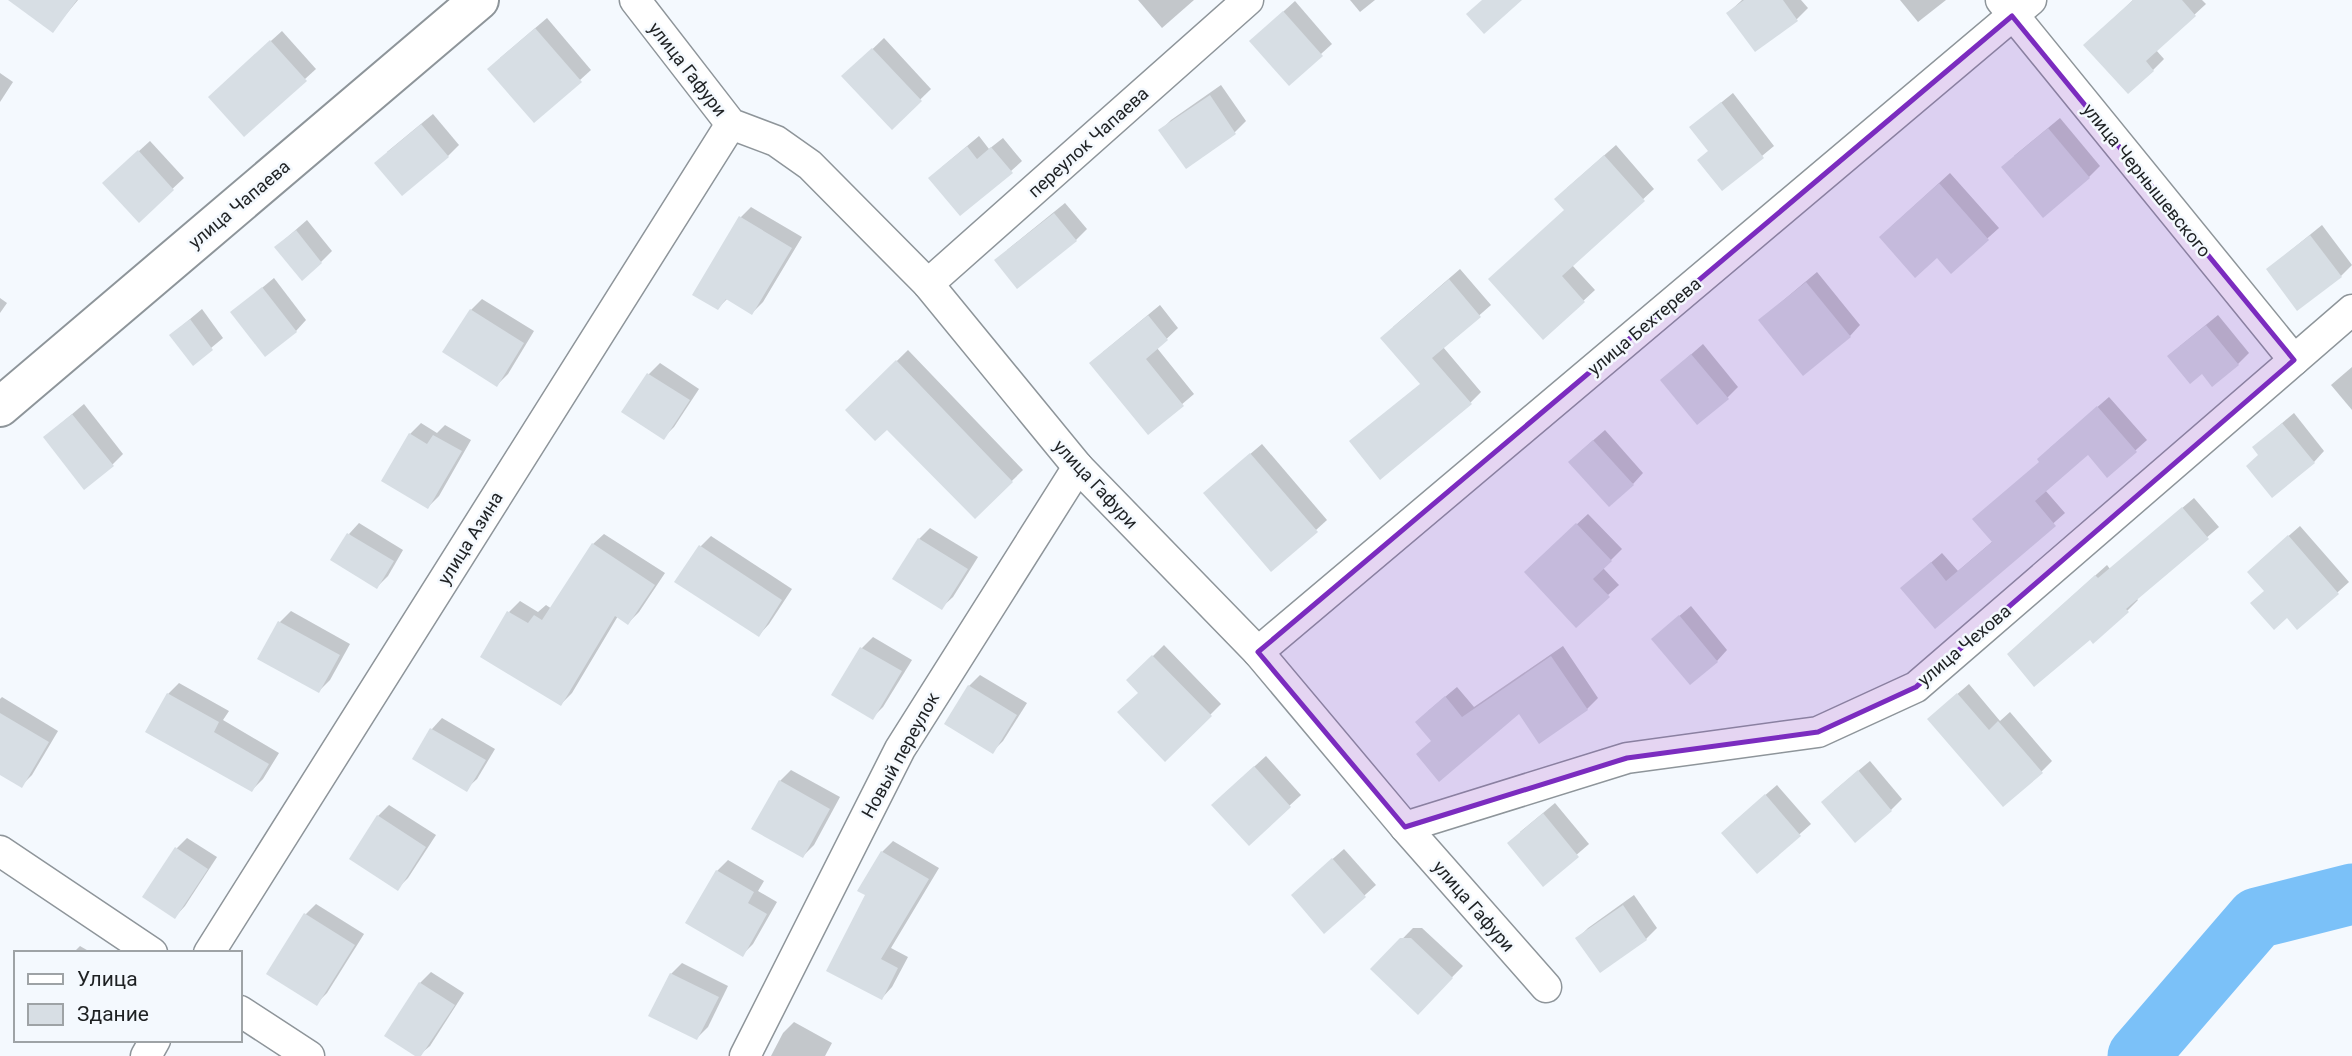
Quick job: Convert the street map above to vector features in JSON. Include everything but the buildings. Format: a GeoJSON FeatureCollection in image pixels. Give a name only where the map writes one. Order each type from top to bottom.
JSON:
{"type":"FeatureCollection","features":[{"type":"Feature","properties":{"kind":"street","name":"улица Чапаева"},"geometry":{"type":"LineString","coordinates":[[0,407],[479,0]]}},
{"type":"Feature","properties":{"kind":"street","name":"улица Гафури"},"geometry":{"type":"LineString","coordinates":[[635,0],[731,124],[776,141],[810,165],[928,284],[1078,467],[1258,652],[1405,827],[1546,987]]}},
{"type":"Feature","properties":{"kind":"street","name":"переулок Чапаева"},"geometry":{"type":"LineString","coordinates":[[928,284],[1248,0]]}},
{"type":"Feature","properties":{"kind":"street","name":"улица Чернышевского"},"geometry":{"type":"LineString","coordinates":[[2014,5],[2294,360]]}},
{"type":"Feature","properties":{"kind":"street","name":"улица Бехтерева"},"geometry":{"type":"LineString","coordinates":[[1258,652],[2014,5]]}},
{"type":"Feature","properties":{"kind":"street","name":"улица Азина"},"geometry":{"type":"LineString","coordinates":[[210,951],[731,124]]}},
{"type":"Feature","properties":{"kind":"street","name":"улица Чехова"},"geometry":{"type":"LineString","coordinates":[[1405,827],[1627,758],[1818,732],[1916,687],[2352,310]]}},
{"type":"Feature","properties":{"kind":"street","name":"Новый переулок"},"geometry":{"type":"LineString","coordinates":[[745,1056],[900,749],[1078,467]]}},
{"type":"Feature","properties":{"kind":"street"},"geometry":{"type":"LineString","coordinates":[[0,850],[149,951]]}},
{"type":"Feature","properties":{"kind":"street"},"geometry":{"type":"LineString","coordinates":[[242,1012],[309,1056]]}},
{"type":"Feature","properties":{"kind":"highlighted area"},"geometry":{"type":"Polygon","coordinates":[[[2012,16],[2294,360],[1916,687],[1818,732],[1627,758],[1405,827],[1258,652],[2012,16]]]}},
{"type":"Feature","properties":{"kind":"waterway"},"geometry":{"type":"LineString","coordinates":[[2138,1056],[2257,918],[2352,894]]}}]}
